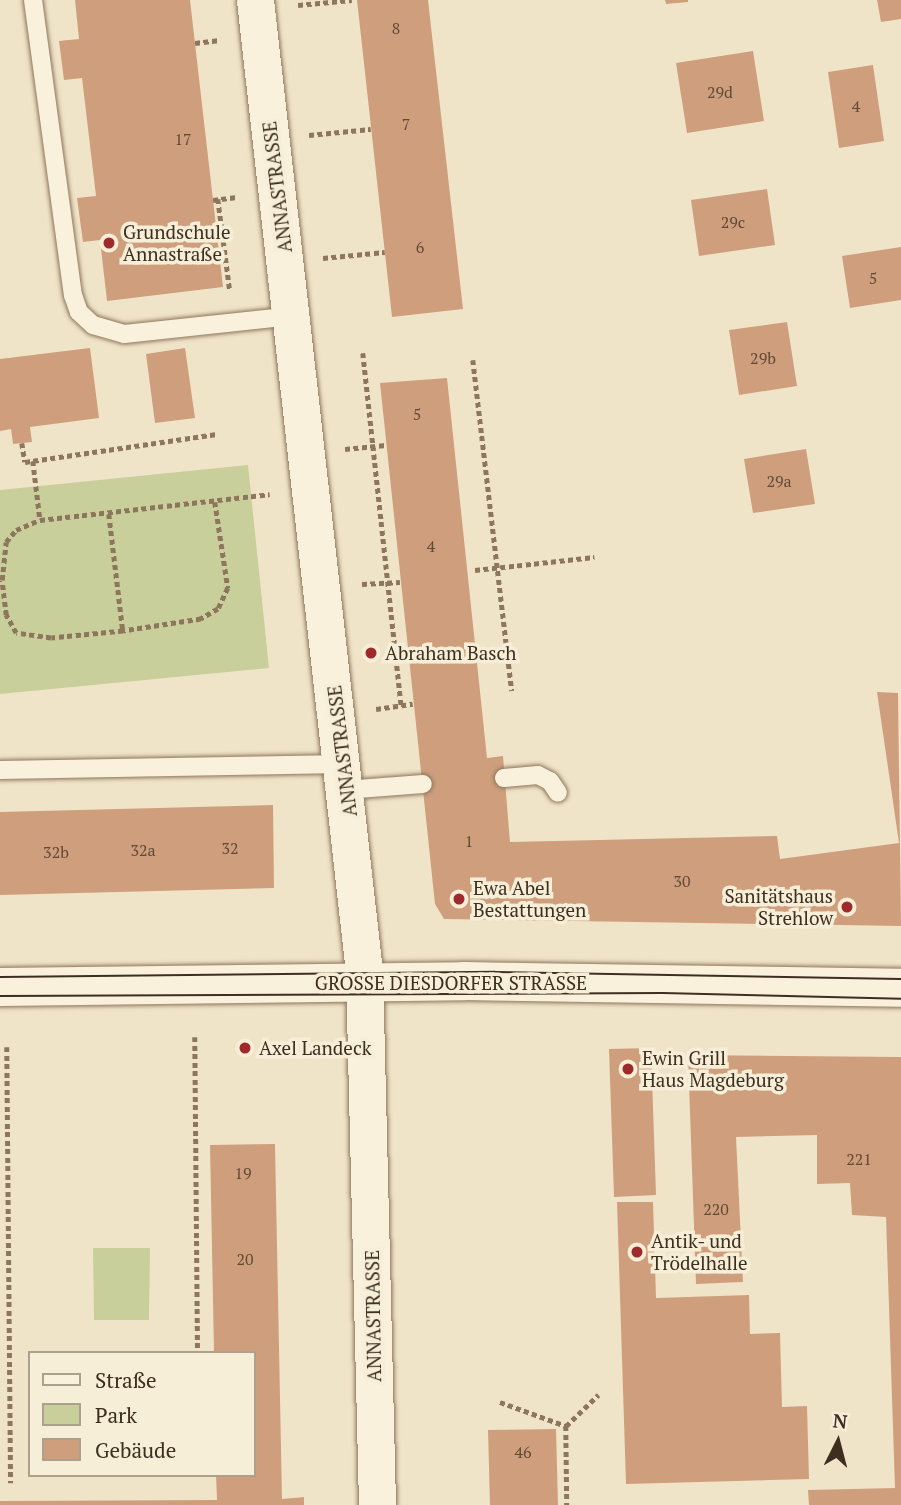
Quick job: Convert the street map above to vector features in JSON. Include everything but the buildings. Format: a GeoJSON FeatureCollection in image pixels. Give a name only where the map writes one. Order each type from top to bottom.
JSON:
{"type":"FeatureCollection","features":[{"type":"Feature","properties":{"kind":"street","name":"ANNASTRASSE"},"geometry":{"type":"LineString","coordinates":[[255,4],[312,488],[365,983],[377,1505]]}},
{"type":"Feature","properties":{"kind":"street","name":"GROSSE DIESDORFER STRASSE"},"geometry":{"type":"LineString","coordinates":[[0,987],[365,983],[901,988]]}},
{"type":"Feature","properties":{"kind":"lane"},"geometry":{"type":"LineString","coordinates":[[33,0],[73,295],[79,312],[93,325],[124,334],[292,316]]}},
{"type":"Feature","properties":{"kind":"lane"},"geometry":{"type":"LineString","coordinates":[[0,770],[344,777],[423,784]]}},
{"type":"Feature","properties":{"kind":"lane"},"geometry":{"type":"LineString","coordinates":[[504,778],[538,775],[550,781],[558,793]]}},
{"type":"Feature","properties":{"kind":"path"},"geometry":{"type":"LineString","coordinates":[[255,4],[352,0]]}},
{"type":"Feature","properties":{"kind":"path"},"geometry":{"type":"LineString","coordinates":[[271,138],[371,129]]}},
{"type":"Feature","properties":{"kind":"path"},"geometry":{"type":"LineString","coordinates":[[218,200],[234,323]]}},
{"type":"Feature","properties":{"kind":"path"},"geometry":{"type":"LineString","coordinates":[[286,261],[385,252]]}},
{"type":"Feature","properties":{"kind":"path"},"geometry":{"type":"LineString","coordinates":[[363,353],[401,705],[413,705]]}},
{"type":"Feature","properties":{"kind":"path"},"geometry":{"type":"LineString","coordinates":[[474,359],[512,691]]}},
{"type":"Feature","properties":{"kind":"path"},"geometry":{"type":"LineString","coordinates":[[22,443],[25,462],[216,434]]}},
{"type":"Feature","properties":{"kind":"path"},"geometry":{"type":"LineString","coordinates":[[373,446],[386,445]]}},
{"type":"Feature","properties":{"kind":"path"},"geometry":{"type":"LineString","coordinates":[[33,461],[40,520]]}},
{"type":"Feature","properties":{"kind":"path"},"geometry":{"type":"LineString","coordinates":[[215,502],[228,588],[218,609],[201,619],[123,631],[51,638],[16,633],[3,598],[6,542],[16,530],[40,520],[215,502],[312,488]]}},
{"type":"Feature","properties":{"kind":"path"},"geometry":{"type":"LineString","coordinates":[[109,514],[123,631]]}},
{"type":"Feature","properties":{"kind":"path"},"geometry":{"type":"LineString","coordinates":[[475,570],[594,557]]}},
{"type":"Feature","properties":{"kind":"path"},"geometry":{"type":"LineString","coordinates":[[388,582],[400,582]]}},
{"type":"Feature","properties":{"kind":"path"},"geometry":{"type":"LineString","coordinates":[[195,1037],[198,1351]]}},
{"type":"Feature","properties":{"kind":"path"},"geometry":{"type":"LineString","coordinates":[[7,1048],[11,1483]]}},
{"type":"Feature","properties":{"kind":"path"},"geometry":{"type":"LineString","coordinates":[[567,1505],[566,1426],[598,1395]]}},
{"type":"Feature","properties":{"kind":"path"},"geometry":{"type":"LineString","coordinates":[[500,1402],[566,1426]]}},
{"type":"Feature","properties":{"kind":"green space"},"geometry":{"type":"Polygon","coordinates":[[[248,465],[269,668],[0,694],[0,490],[248,465]]]}},
{"type":"Feature","properties":{"kind":"green space"},"geometry":{"type":"Polygon","coordinates":[[[93,1248],[150,1248],[149,1320],[94,1320],[93,1248]]]}},
{"type":"Feature","properties":{"kind":"tram line"},"geometry":{"type":"LineString","coordinates":[[0,977],[495,972],[901,979]]}},
{"type":"Feature","properties":{"kind":"tram line"},"geometry":{"type":"LineString","coordinates":[[0,996],[663,993],[901,999]]}},
{"type":"Feature","properties":{"kind":"place","name":"Grundschule Annastraße"},"geometry":{"type":"Point","coordinates":[109,243]}},
{"type":"Feature","properties":{"kind":"place","name":"Abraham Basch"},"geometry":{"type":"Point","coordinates":[371,653]}},
{"type":"Feature","properties":{"kind":"place","name":"Ewa Abel Bestattungen"},"geometry":{"type":"Point","coordinates":[459,899]}},
{"type":"Feature","properties":{"kind":"place","name":"Sanitätshaus Strehlow"},"geometry":{"type":"Point","coordinates":[847,907]}},
{"type":"Feature","properties":{"kind":"place","name":"Axel Landeck"},"geometry":{"type":"Point","coordinates":[245,1048]}},
{"type":"Feature","properties":{"kind":"place","name":"Ewin Grill Haus Magdeburg"},"geometry":{"type":"Point","coordinates":[628,1069]}},
{"type":"Feature","properties":{"kind":"place","name":"Antik- und Trödelhalle"},"geometry":{"type":"Point","coordinates":[637,1252]}}]}
